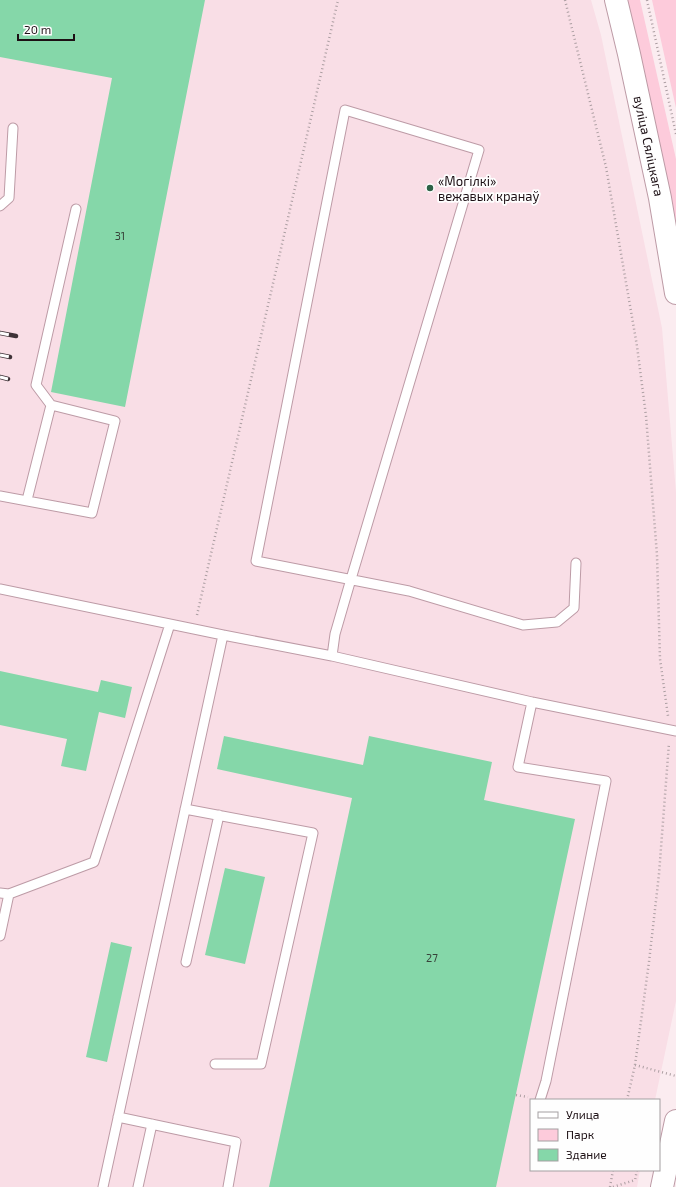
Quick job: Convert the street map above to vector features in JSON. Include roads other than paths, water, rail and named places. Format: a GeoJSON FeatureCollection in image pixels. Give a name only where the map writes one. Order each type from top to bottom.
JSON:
{"type":"FeatureCollection","features":[{"type":"Feature","properties":{"kind":"main road","name":"вуліца Сяліцкага"},"geometry":{"type":"LineString","coordinates":[[616,0],[630,54],[660,198],[676,293]]}},
{"type":"Feature","properties":{"kind":"main road"},"geometry":{"type":"LineString","coordinates":[[662,1187],[676,1121]]}},
{"type":"Feature","properties":{"kind":"lane"},"geometry":{"type":"LineString","coordinates":[[332,656],[335,634],[351,579],[479,150],[345,110],[256,561],[351,579],[409,591],[523,624],[557,622],[574,608],[576,563]]}},
{"type":"Feature","properties":{"kind":"lane"},"geometry":{"type":"LineString","coordinates":[[0,206],[9,198],[13,128]]}},
{"type":"Feature","properties":{"kind":"lane"},"geometry":{"type":"LineString","coordinates":[[0,496],[92,513],[94,506],[115,422],[52,405],[36,385],[76,210]]}},
{"type":"Feature","properties":{"kind":"lane"},"geometry":{"type":"LineString","coordinates":[[27,500],[52,405]]}},
{"type":"Feature","properties":{"kind":"lane"},"geometry":{"type":"LineString","coordinates":[[0,589],[332,656],[532,702],[673,730]]}},
{"type":"Feature","properties":{"kind":"lane"},"geometry":{"type":"LineString","coordinates":[[0,936],[4,893],[94,862],[170,624]]}},
{"type":"Feature","properties":{"kind":"lane"},"geometry":{"type":"LineString","coordinates":[[103,1187],[222,635]]}},
{"type":"Feature","properties":{"kind":"lane"},"geometry":{"type":"LineString","coordinates":[[532,702],[518,767],[606,781],[546,1081],[540,1099]]}},
{"type":"Feature","properties":{"kind":"lane"},"geometry":{"type":"LineString","coordinates":[[185,809],[313,833],[261,1064],[215,1064]]}},
{"type":"Feature","properties":{"kind":"lane"},"geometry":{"type":"LineString","coordinates":[[186,962],[219,815]]}},
{"type":"Feature","properties":{"kind":"lane"},"geometry":{"type":"LineString","coordinates":[[118,1117],[236,1142],[228,1187]]}},
{"type":"Feature","properties":{"kind":"lane"},"geometry":{"type":"LineString","coordinates":[[138,1187],[152,1124]]}},
{"type":"Feature","properties":{"kind":"railway"},"geometry":{"type":"LineString","coordinates":[[0,333],[16,336]]}},
{"type":"Feature","properties":{"kind":"railway"},"geometry":{"type":"LineString","coordinates":[[0,355],[10,357]]}},
{"type":"Feature","properties":{"kind":"railway"},"geometry":{"type":"LineString","coordinates":[[0,377],[8,379]]}},
{"type":"Feature","properties":{"kind":"place","name":"«Могілкі» вежавых кранаў"},"geometry":{"type":"Point","coordinates":[430,188]}}]}
